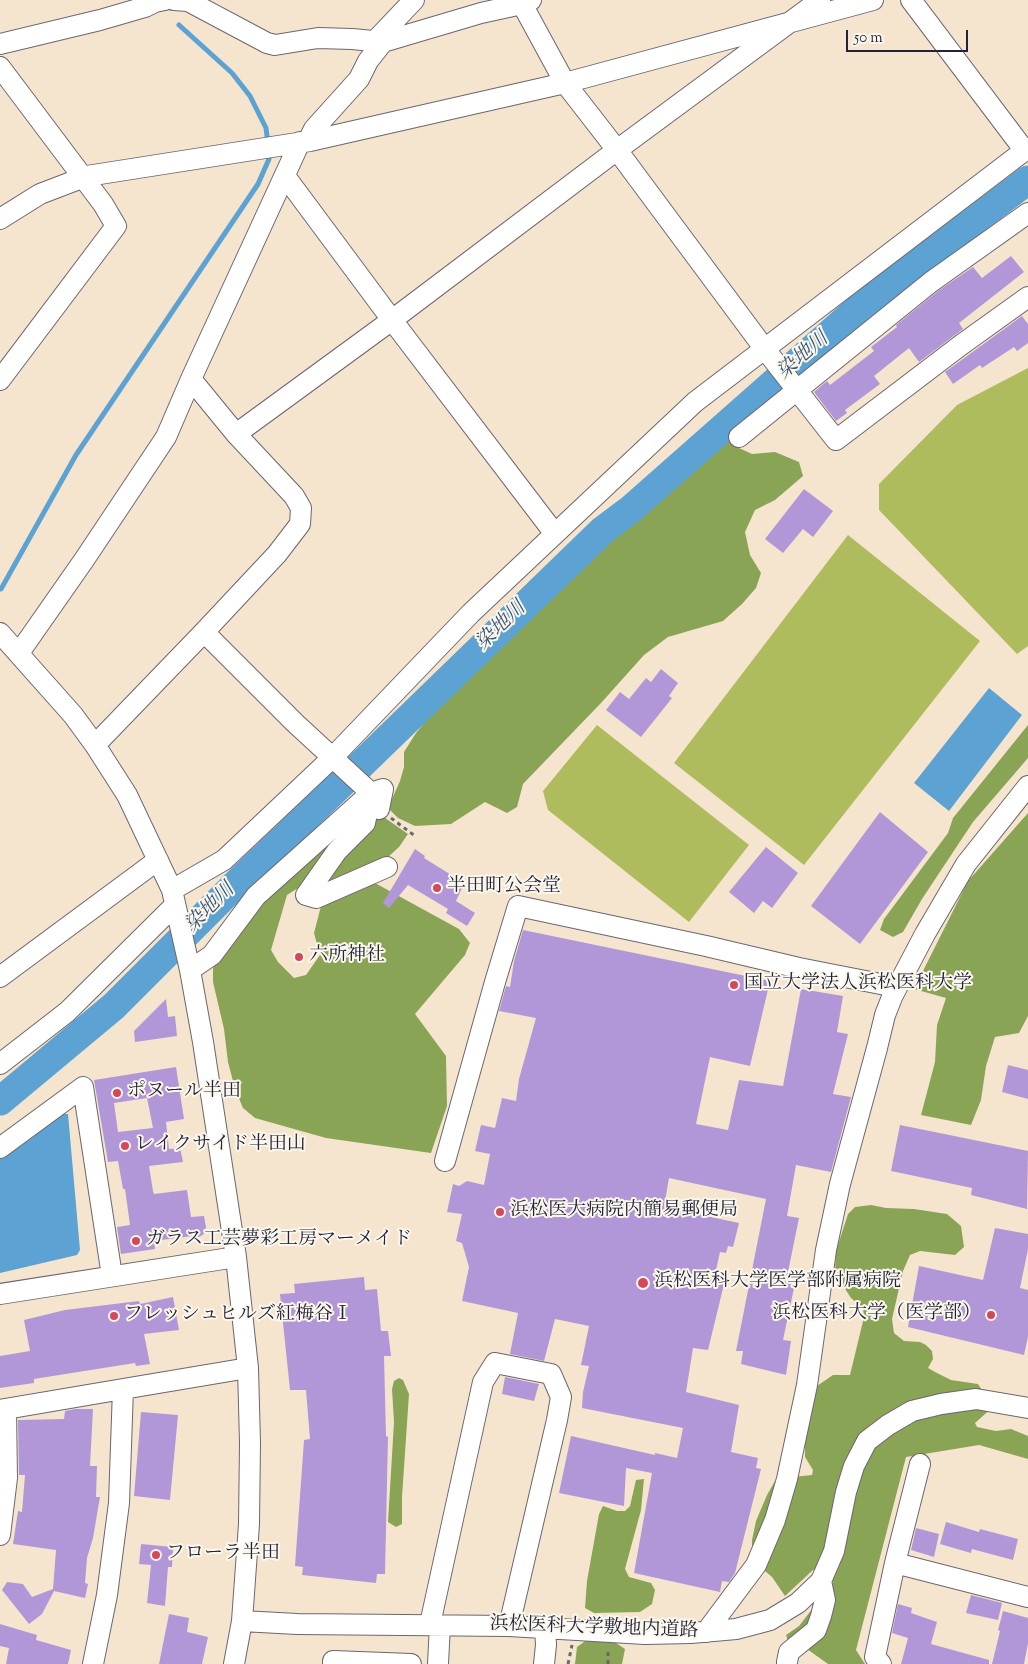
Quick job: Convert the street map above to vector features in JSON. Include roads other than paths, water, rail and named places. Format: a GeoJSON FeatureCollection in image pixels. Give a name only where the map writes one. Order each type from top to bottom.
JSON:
{"type":"FeatureCollection","features":[{"type":"Feature","properties":{"kind":"street"},"geometry":{"type":"LineString","coordinates":[[0,44],[145,8],[155,2],[165,0]]}},
{"type":"Feature","properties":{"kind":"street"},"geometry":{"type":"LineString","coordinates":[[174,0],[188,1],[271,44],[318,38],[379,41],[527,2],[565,83],[618,150],[764,348],[836,440],[961,345],[1028,297]]}},
{"type":"Feature","properties":{"kind":"street"},"geometry":{"type":"LineString","coordinates":[[19,653],[166,437],[285,176],[304,142],[359,79],[379,41],[414,0]]}},
{"type":"Feature","properties":{"kind":"street"},"geometry":{"type":"LineString","coordinates":[[236,434],[392,320],[820,0]]}},
{"type":"Feature","properties":{"kind":"street"},"geometry":{"type":"LineString","coordinates":[[0,219],[40,194],[82,178],[304,142],[565,83],[874,0]]}},
{"type":"Feature","properties":{"kind":"street"},"geometry":{"type":"LineString","coordinates":[[0,1064],[67,1012],[175,905],[335,760],[471,612],[695,402],[1026,150],[911,0]]}},
{"type":"Feature","properties":{"kind":"street"},"geometry":{"type":"LineString","coordinates":[[0,67],[103,204],[116,226],[0,380]]}},
{"type":"Feature","properties":{"kind":"street"},"geometry":{"type":"LineString","coordinates":[[285,176],[555,534]]}},
{"type":"Feature","properties":{"kind":"street"},"geometry":{"type":"LineString","coordinates":[[739,437],[932,282],[1028,213]]}},
{"type":"Feature","properties":{"kind":"street"},"geometry":{"type":"LineString","coordinates":[[95,745],[277,554],[300,524],[301,508],[294,496],[236,434],[191,379]]}},
{"type":"Feature","properties":{"kind":"street"},"geometry":{"type":"LineString","coordinates":[[204,632],[372,797]]}},
{"type":"Feature","properties":{"kind":"street"},"geometry":{"type":"LineString","coordinates":[[0,633],[73,715],[127,795],[158,860],[175,905],[190,970],[236,1257],[248,1368],[251,1475],[242,1621],[234,1664]]}},
{"type":"Feature","properties":{"kind":"street"},"geometry":{"type":"LineString","coordinates":[[896,987],[893,994],[966,864],[1028,786]]}},
{"type":"Feature","properties":{"kind":"street"},"geometry":{"type":"LineString","coordinates":[[372,797],[365,823],[337,851],[306,896],[316,898],[387,867]]}},
{"type":"Feature","properties":{"kind":"street"},"geometry":{"type":"LineString","coordinates":[[190,970],[212,954],[256,896],[372,797]]}},
{"type":"Feature","properties":{"kind":"street"},"geometry":{"type":"LineString","coordinates":[[0,977],[158,860]]}},
{"type":"Feature","properties":{"kind":"street"},"geometry":{"type":"LineString","coordinates":[[445,1161],[518,906],[799,968],[896,987]]}},
{"type":"Feature","properties":{"kind":"street"},"geometry":{"type":"LineString","coordinates":[[706,1632],[756,1566],[775,1520],[787,1479],[806,1385],[826,1250],[840,1184],[877,1048],[884,1015],[896,987]]}},
{"type":"Feature","properties":{"kind":"street"},"geometry":{"type":"LineString","coordinates":[[0,1148],[83,1087],[112,1276]]}},
{"type":"Feature","properties":{"kind":"street"},"geometry":{"type":"LineString","coordinates":[[0,1294],[236,1257]]}},
{"type":"Feature","properties":{"kind":"street"},"geometry":{"type":"LineString","coordinates":[[439,1664],[435,1624],[483,1382],[495,1363],[551,1374],[561,1397],[509,1626]]}},
{"type":"Feature","properties":{"kind":"street"},"geometry":{"type":"LineString","coordinates":[[0,1535],[6,1478],[3,1409],[248,1368]]}},
{"type":"Feature","properties":{"kind":"street"},"geometry":{"type":"LineString","coordinates":[[93,1664],[107,1595],[119,1503],[123,1390]]}},
{"type":"Feature","properties":{"kind":"street","name":"浜松医科大学敷地内道路"},"geometry":{"type":"LineString","coordinates":[[242,1621],[298,1624],[509,1626],[645,1634],[736,1630],[770,1620],[798,1603],[821,1580],[834,1551],[846,1492],[854,1466],[868,1441],[888,1425],[912,1411],[941,1404],[976,1399],[1028,1408]]}},
{"type":"Feature","properties":{"kind":"street"},"geometry":{"type":"LineString","coordinates":[[881,1664],[875,1657],[920,1464]]}},
{"type":"Feature","properties":{"kind":"street"},"geometry":{"type":"LineString","coordinates":[[896,1563],[1028,1597]]}},
{"type":"Feature","properties":{"kind":"street"},"geometry":{"type":"LineString","coordinates":[[787,1662],[789,1652],[816,1630],[825,1600],[821,1580]]}},
{"type":"Feature","properties":{"kind":"street"},"geometry":{"type":"LineString","coordinates":[[544,1664],[545,1628]]}},
{"type":"Feature","properties":{"kind":"street"},"geometry":{"type":"LineString","coordinates":[[333,1664],[333,1661],[411,1664]]}},
{"type":"Feature","properties":{"kind":"water"},"geometry":{"type":"Polygon","coordinates":[[[989,688],[1022,715],[949,811],[914,783],[989,688]]]}},
{"type":"Feature","properties":{"kind":"water"},"geometry":{"type":"Polygon","coordinates":[[[59,1114],[68,1114],[80,1250],[77,1255],[0,1273],[0,1158],[59,1114]]]}},
{"type":"Feature","properties":{"kind":"waterway"},"geometry":{"type":"LineString","coordinates":[[179,25],[232,73],[250,96],[266,128],[268,144]]}},
{"type":"Feature","properties":{"kind":"waterway"},"geometry":{"type":"LineString","coordinates":[[1,589],[76,455],[258,184],[269,159],[268,152]]}},
{"type":"Feature","properties":{"kind":"waterway","name":"染地川"},"geometry":{"type":"LineString","coordinates":[[0,1101],[114,1006],[233,887],[603,530],[631,509],[861,306],[1028,180]]}},
{"type":"Feature","properties":{"kind":"place","name":"半田町公会堂"},"geometry":{"type":"Point","coordinates":[437,888]}},
{"type":"Feature","properties":{"kind":"place","name":"六所神社"},"geometry":{"type":"Point","coordinates":[299,957]}},
{"type":"Feature","properties":{"kind":"place","name":"国立大学法人浜松医科大学"},"geometry":{"type":"Point","coordinates":[734,985]}},
{"type":"Feature","properties":{"kind":"place","name":"ポヌール半田"},"geometry":{"type":"Point","coordinates":[117,1093]}},
{"type":"Feature","properties":{"kind":"place","name":"レイクサイド半田山"},"geometry":{"type":"Point","coordinates":[125,1146]}},
{"type":"Feature","properties":{"kind":"place","name":"浜松医大病院内簡易郵便局"},"geometry":{"type":"Point","coordinates":[500,1212]}},
{"type":"Feature","properties":{"kind":"place","name":"ガラス工芸夢彩工房マーメイド"},"geometry":{"type":"Point","coordinates":[136,1241]}},
{"type":"Feature","properties":{"kind":"place","name":"浜松医科大学医学部附属病院"},"geometry":{"type":"Point","coordinates":[643,1283]}},
{"type":"Feature","properties":{"kind":"place","name":"浜松医科大学（医学部）"},"geometry":{"type":"Point","coordinates":[991,1315]}},
{"type":"Feature","properties":{"kind":"place","name":"フレッシュヒルズ紅梅谷Ⅰ"},"geometry":{"type":"Point","coordinates":[114,1316]}},
{"type":"Feature","properties":{"kind":"place","name":"フローラ半田"},"geometry":{"type":"Point","coordinates":[156,1555]}}]}
